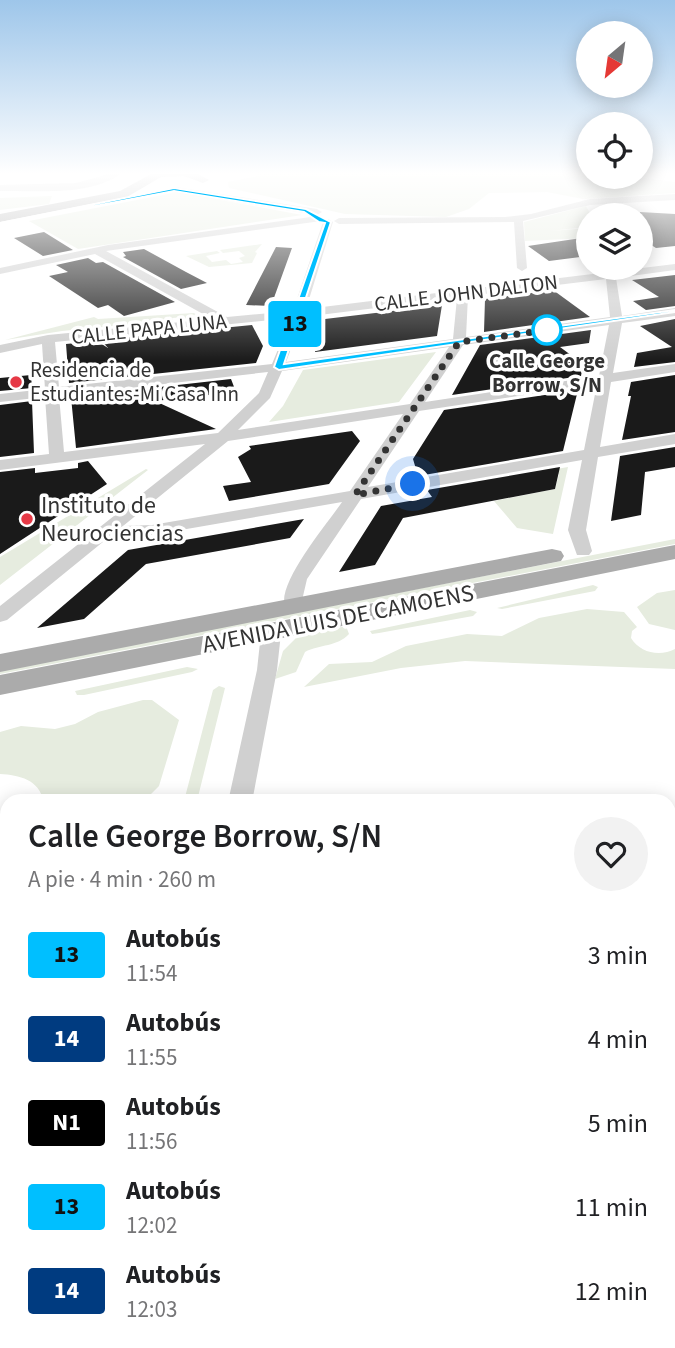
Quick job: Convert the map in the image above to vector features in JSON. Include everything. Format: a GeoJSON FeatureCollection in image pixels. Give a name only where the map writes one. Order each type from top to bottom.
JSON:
{"type":"FeatureCollection","features":[{"type":"Feature","properties":{"kind":"main road","name":"AVENIDA LUIS DE CAMOENS"},"geometry":{"type":"LineString","coordinates":[[0,663],[675,533]]}},
{"type":"Feature","properties":{"kind":"main road","name":"AVENIDA LUIS DE CAMOENS"},"geometry":{"type":"LineString","coordinates":[[0,685],[675,552]]}},
{"type":"Feature","properties":{"kind":"street"},"geometry":{"type":"LineString","coordinates":[[0,271],[96,250],[199,236]]}},
{"type":"Feature","properties":{"kind":"street"},"geometry":{"type":"LineString","coordinates":[[0,616],[223,438],[248,415],[265,395],[279,367],[323,236]]}},
{"type":"Feature","properties":{"kind":"street"},"geometry":{"type":"LineString","coordinates":[[520,236],[522,268]]}},
{"type":"Feature","properties":{"kind":"street"},"geometry":{"type":"LineString","coordinates":[[96,250],[225,321]]}},
{"type":"Feature","properties":{"kind":"street","name":"CALLE JOHN DALTON"},"geometry":{"type":"LineString","coordinates":[[653,270],[675,267]]}},
{"type":"Feature","properties":{"kind":"street","name":"CALLE JOHN DALTON"},"geometry":{"type":"LineString","coordinates":[[298,314],[576,280]]}},
{"type":"Feature","properties":{"kind":"street"},"geometry":{"type":"LineString","coordinates":[[583,551],[577,530],[616,320],[612,280]]}},
{"type":"Feature","properties":{"kind":"street"},"geometry":{"type":"LineString","coordinates":[[293,605],[295,585],[459,342],[464,299],[462,294]]}},
{"type":"Feature","properties":{"kind":"street"},"geometry":{"type":"LineString","coordinates":[[0,398],[279,367],[675,312]]}},
{"type":"Feature","properties":{"kind":"street","name":"CALLE PAPA LUNA"},"geometry":{"type":"LineString","coordinates":[[0,349],[48,339],[298,314]]}},
{"type":"Feature","properties":{"kind":"street"},"geometry":{"type":"LineString","coordinates":[[48,339],[57,458]]}},
{"type":"Feature","properties":{"kind":"street"},"geometry":{"type":"LineString","coordinates":[[0,466],[223,438],[675,368]]}},
{"type":"Feature","properties":{"kind":"street"},"geometry":{"type":"LineString","coordinates":[[105,532],[146,531],[675,439]]}},
{"type":"Feature","properties":{"kind":"street"},"geometry":{"type":"LineString","coordinates":[[242,794],[266,677],[271,633]]}},
{"type":"Feature","properties":{"kind":"shaded area"},"geometry":{"type":"Polygon","coordinates":[[[55,236],[164,236],[78,249],[55,236]]]}},
{"type":"Feature","properties":{"kind":"shaded area"},"geometry":{"type":"Polygon","coordinates":[[[525,236],[576,236],[576,239],[525,241],[525,236]]]}},
{"type":"Feature","properties":{"kind":"shaded area"},"geometry":{"type":"Polygon","coordinates":[[[262,244],[255,252],[257,253],[252,263],[209,267],[186,256],[217,251],[220,253],[206,256],[212,262],[226,260],[231,264],[243,262],[239,258],[245,256],[239,251],[223,253],[220,250],[262,244]]]}},
{"type":"Feature","properties":{"kind":"shaded area"},"geometry":{"type":"Polygon","coordinates":[[[194,313],[197,315],[186,319],[172,318],[173,320],[62,331],[5,340],[94,317],[98,319],[194,313]]]}},
{"type":"Feature","properties":{"kind":"shaded area"},"geometry":{"type":"Polygon","coordinates":[[[436,352],[399,402],[269,422],[283,406],[303,370],[436,352]]]}},
{"type":"Feature","properties":{"kind":"shaded area"},"geometry":{"type":"Polygon","coordinates":[[[568,467],[553,534],[517,528],[494,501],[555,489],[559,474],[504,483],[500,479],[568,467]]]}},
{"type":"Feature","properties":{"kind":"shaded area"},"geometry":{"type":"Polygon","coordinates":[[[148,470],[0,585],[0,557],[148,470]]]}},
{"type":"Feature","properties":{"kind":"shaded area"},"geometry":{"type":"Polygon","coordinates":[[[675,539],[675,544],[0,674],[0,670],[675,539]]]}},
{"type":"Feature","properties":{"kind":"shaded area"},"geometry":{"type":"Polygon","coordinates":[[[593,585],[598,587],[595,591],[497,608],[593,585]]]}},
{"type":"Feature","properties":{"kind":"shaded area"},"geometry":{"type":"Polygon","coordinates":[[[675,590],[675,630],[649,624],[637,607],[657,593],[675,590]]]}},
{"type":"Feature","properties":{"kind":"shaded area"},"geometry":{"type":"Polygon","coordinates":[[[587,609],[624,612],[637,627],[632,631],[631,638],[640,647],[657,653],[675,649],[675,669],[465,661],[401,668],[304,687],[329,664],[372,662],[406,646],[467,634],[502,636],[539,618],[587,609]]]}},
{"type":"Feature","properties":{"kind":"shaded area"},"geometry":{"type":"Polygon","coordinates":[[[470,610],[477,612],[473,616],[379,633],[372,634],[370,631],[470,610]]]}},
{"type":"Feature","properties":{"kind":"shaded area"},"geometry":{"type":"Polygon","coordinates":[[[346,626],[349,634],[344,638],[305,652],[296,672],[275,679],[283,651],[297,637],[346,626]]]}},
{"type":"Feature","properties":{"kind":"shaded area"},"geometry":{"type":"Polygon","coordinates":[[[187,667],[198,669],[84,695],[77,695],[75,691],[187,667]]]}},
{"type":"Feature","properties":{"kind":"shaded area"},"geometry":{"type":"Polygon","coordinates":[[[219,686],[225,688],[199,794],[186,794],[213,690],[219,686]]]}},
{"type":"Feature","properties":{"kind":"shaded area"},"geometry":{"type":"Polygon","coordinates":[[[152,700],[179,720],[159,786],[151,794],[41,794],[28,780],[0,774],[0,732],[21,726],[55,729],[75,724],[98,712],[152,700]]]}},
{"type":"Feature","properties":{"kind":"building"},"geometry":{"type":"Polygon","coordinates":[[[50,236],[73,250],[43,256],[14,238],[50,236]]]}},
{"type":"Feature","properties":{"kind":"building"},"geometry":{"type":"Polygon","coordinates":[[[653,236],[675,236],[675,246],[653,246],[653,236]]]}},
{"type":"Feature","properties":{"kind":"building"},"geometry":{"type":"Polygon","coordinates":[[[576,239],[576,258],[549,261],[528,246],[576,239]]]}},
{"type":"Feature","properties":{"kind":"building"},"geometry":{"type":"Polygon","coordinates":[[[276,247],[292,248],[271,306],[246,305],[276,247]]]}},
{"type":"Feature","properties":{"kind":"building"},"geometry":{"type":"Polygon","coordinates":[[[144,249],[207,283],[181,289],[123,257],[126,256],[123,252],[144,249]]]}},
{"type":"Feature","properties":{"kind":"building"},"geometry":{"type":"Polygon","coordinates":[[[88,258],[96,263],[103,262],[175,302],[124,316],[108,305],[98,308],[49,276],[68,272],[56,265],[88,258]]]}},
{"type":"Feature","properties":{"kind":"building"},"geometry":{"type":"Polygon","coordinates":[[[675,275],[675,306],[646,310],[633,301],[659,297],[632,280],[653,280],[653,278],[675,275]]]}},
{"type":"Feature","properties":{"kind":"building"},"geometry":{"type":"Polygon","coordinates":[[[553,290],[590,317],[484,332],[485,299],[553,290]]]}},
{"type":"Feature","properties":{"kind":"building"},"geometry":{"type":"Polygon","coordinates":[[[442,305],[437,336],[315,352],[325,319],[442,305]]]}},
{"type":"Feature","properties":{"kind":"building"},"geometry":{"type":"Polygon","coordinates":[[[675,319],[675,362],[634,367],[637,353],[672,347],[640,326],[675,319]]]}},
{"type":"Feature","properties":{"kind":"building"},"geometry":{"type":"Polygon","coordinates":[[[252,325],[263,346],[256,363],[69,383],[66,344],[97,341],[108,348],[101,340],[252,325]]]}},
{"type":"Feature","properties":{"kind":"building"},"geometry":{"type":"Polygon","coordinates":[[[591,330],[589,343],[560,347],[583,364],[581,376],[452,395],[480,345],[591,330]]]}},
{"type":"Feature","properties":{"kind":"building","name":"Residencia de Estudiantes-Mi Casa Inn"},"geometry":{"type":"Polygon","coordinates":[[[31,375],[32,388],[0,391],[0,378],[31,375]]]}},
{"type":"Feature","properties":{"kind":"building"},"geometry":{"type":"Polygon","coordinates":[[[675,375],[675,432],[622,440],[631,396],[628,396],[631,382],[675,375]]]}},
{"type":"Feature","properties":{"kind":"building"},"geometry":{"type":"Polygon","coordinates":[[[231,379],[236,392],[155,401],[216,429],[76,448],[71,397],[231,379]]]}},
{"type":"Feature","properties":{"kind":"building"},"geometry":{"type":"Polygon","coordinates":[[[578,390],[563,451],[418,476],[413,459],[444,410],[578,390]]]}},
{"type":"Feature","properties":{"kind":"building"},"geometry":{"type":"Polygon","coordinates":[[[32,401],[34,453],[0,457],[0,405],[32,401]]]}},
{"type":"Feature","properties":{"kind":"building"},"geometry":{"type":"Polygon","coordinates":[[[352,431],[360,441],[329,484],[229,501],[223,486],[251,482],[238,457],[251,449],[249,446],[352,431]]]}},
{"type":"Feature","properties":{"kind":"building"},"geometry":{"type":"Polygon","coordinates":[[[675,447],[675,467],[645,472],[641,515],[611,521],[620,456],[675,447]]]}},
{"type":"Feature","properties":{"kind":"building","name":"Instituto de Neurociencias"},"geometry":{"type":"Polygon","coordinates":[[[88,461],[107,484],[0,554],[0,472],[35,468],[35,473],[78,468],[78,463],[88,461]]]}},
{"type":"Feature","properties":{"kind":"building"},"geometry":{"type":"Polygon","coordinates":[[[560,467],[555,489],[403,518],[375,565],[339,572],[381,506],[432,497],[427,490],[560,467]]]}},
{"type":"Feature","properties":{"kind":"building"},"geometry":{"type":"Polygon","coordinates":[[[304,519],[290,538],[146,564],[84,619],[37,628],[128,550],[304,519]]]}},
{"type":"Feature","properties":{"kind":"bus line","name":"13"},"geometry":{"type":"LineString","coordinates":[[323,236],[279,367],[675,312]]}},
{"type":"Feature","properties":{"kind":"place","name":"Calle George Borrow, S/N"},"geometry":{"type":"Point","coordinates":[547,330]}},
{"type":"Feature","properties":{"kind":"place","name":"Residencia de Estudiantes-Mi Casa Inn"},"geometry":{"type":"Point","coordinates":[16,382]}},
{"type":"Feature","properties":{"kind":"place","name":"Instituto de Neurociencias"},"geometry":{"type":"Point","coordinates":[27,519]}},
{"type":"Feature","properties":{"kind":"route"},"geometry":{"type":"LineString","coordinates":[[413,484],[355,495],[459,342],[547,330]]}}]}
